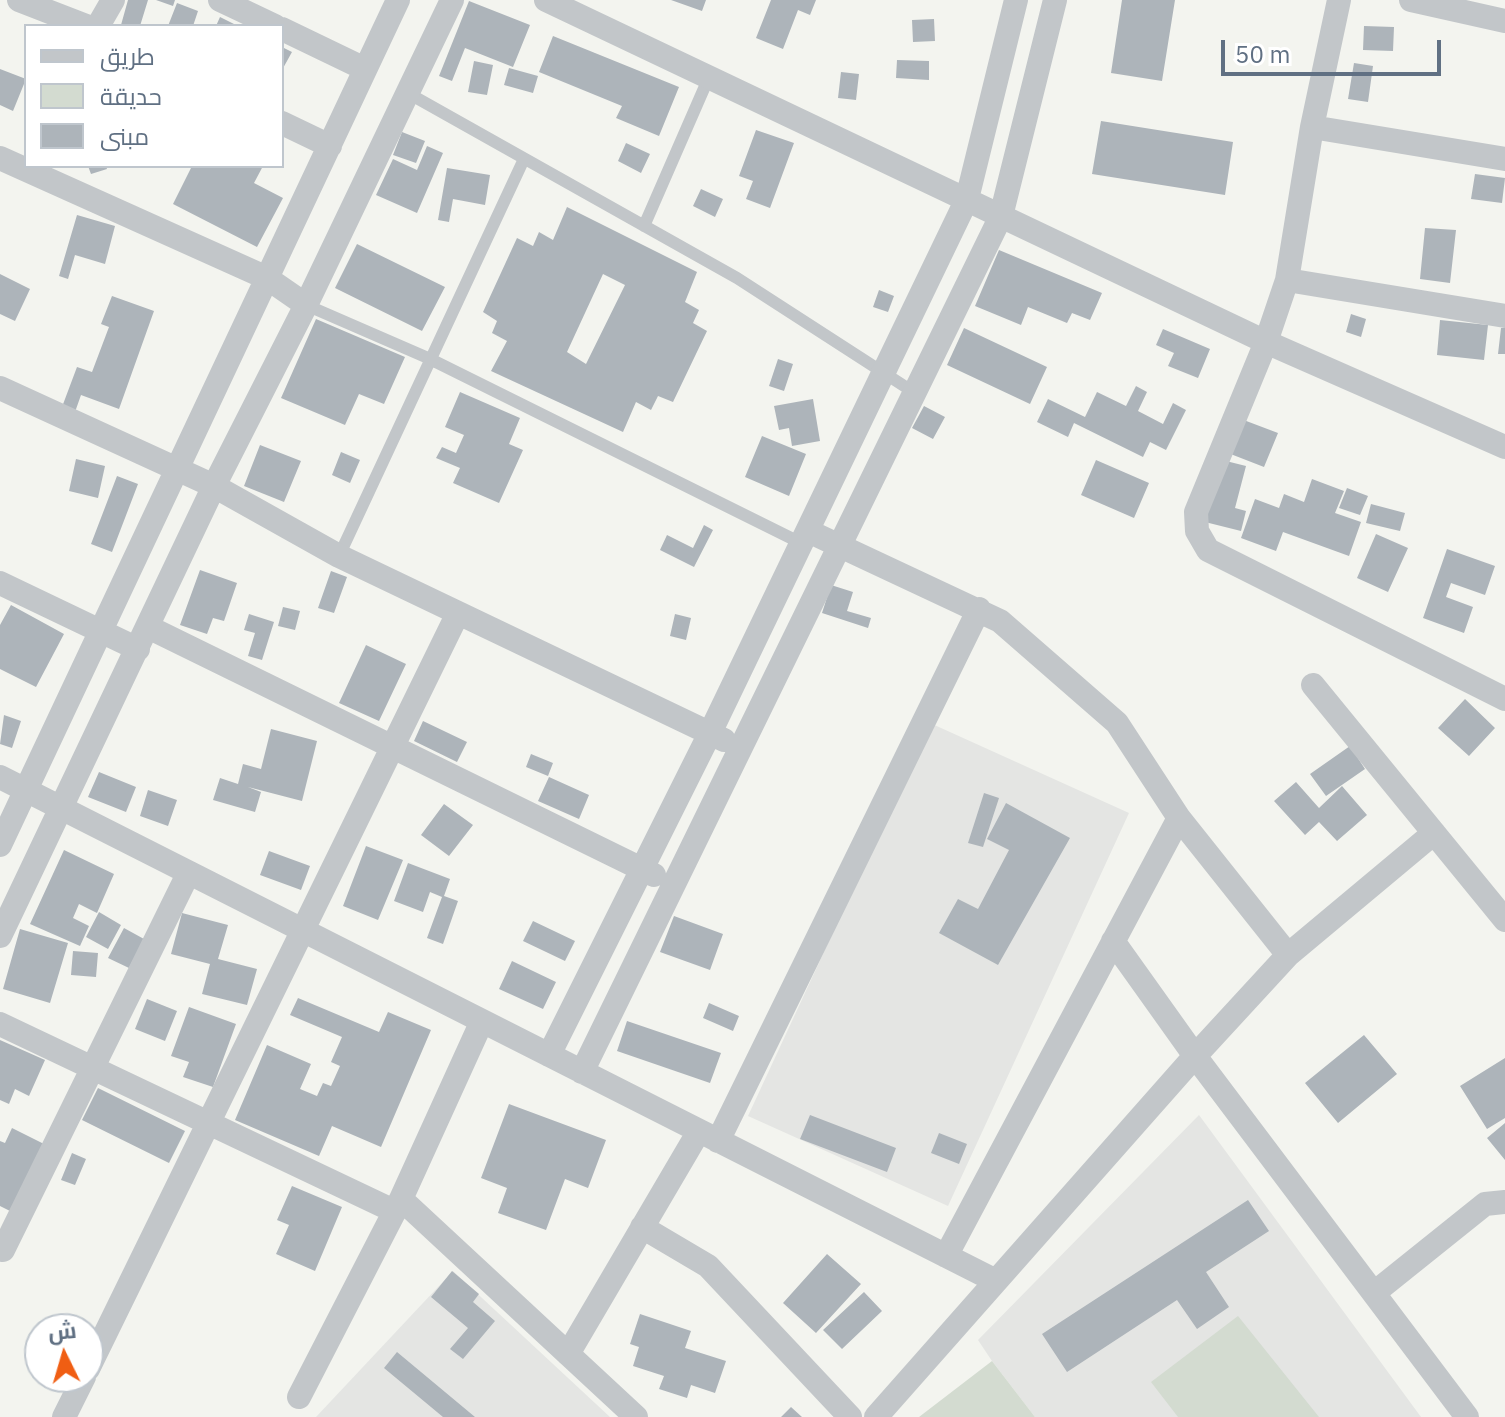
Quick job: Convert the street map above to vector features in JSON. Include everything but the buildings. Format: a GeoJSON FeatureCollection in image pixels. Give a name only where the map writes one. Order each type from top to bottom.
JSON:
{"type":"FeatureCollection","features":[{"type":"Feature","properties":{"kind":"street"},"geometry":{"type":"LineString","coordinates":[[19,0],[81,24]]}},
{"type":"Feature","properties":{"kind":"street"},"geometry":{"type":"LineString","coordinates":[[99,24],[113,0]]}},
{"type":"Feature","properties":{"kind":"street"},"geometry":{"type":"LineString","coordinates":[[220,0],[271,24]]}},
{"type":"Feature","properties":{"kind":"street"},"geometry":{"type":"LineString","coordinates":[[0,845],[398,0]]}},
{"type":"Feature","properties":{"kind":"street"},"geometry":{"type":"LineString","coordinates":[[0,936],[214,486],[306,305],[452,0]]}},
{"type":"Feature","properties":{"kind":"street"},"geometry":{"type":"LineString","coordinates":[[546,0],[1266,342],[1505,447]]}},
{"type":"Feature","properties":{"kind":"street"},"geometry":{"type":"LineString","coordinates":[[549,1055],[710,733],[967,199],[1016,0]]}},
{"type":"Feature","properties":{"kind":"street"},"geometry":{"type":"LineString","coordinates":[[582,1072],[1001,216],[1055,0]]}},
{"type":"Feature","properties":{"kind":"street"},"geometry":{"type":"LineString","coordinates":[[1339,0],[1312,127],[1287,280],[1266,342],[1196,512],[1197,531],[1208,550],[1505,699]]}},
{"type":"Feature","properties":{"kind":"street"},"geometry":{"type":"LineString","coordinates":[[1411,0],[1505,21]]}},
{"type":"Feature","properties":{"kind":"street"},"geometry":{"type":"LineString","coordinates":[[284,30],[365,69]]}},
{"type":"Feature","properties":{"kind":"street"},"geometry":{"type":"LineString","coordinates":[[284,124],[330,146]]}},
{"type":"Feature","properties":{"kind":"street"},"geometry":{"type":"LineString","coordinates":[[1312,127],[1505,159]]}},
{"type":"Feature","properties":{"kind":"street"},"geometry":{"type":"LineString","coordinates":[[0,158],[267,278],[306,305]]}},
{"type":"Feature","properties":{"kind":"street"},"geometry":{"type":"LineString","coordinates":[[1287,280],[1505,316]]}},
{"type":"Feature","properties":{"kind":"street"},"geometry":{"type":"LineString","coordinates":[[0,388],[214,486],[339,556],[741,748]]}},
{"type":"Feature","properties":{"kind":"street"},"geometry":{"type":"LineString","coordinates":[[804,537],[839,546],[1000,621],[1117,723],[1179,818],[1288,955]]}},
{"type":"Feature","properties":{"kind":"street"},"geometry":{"type":"LineString","coordinates":[[0,583],[101,631],[143,638],[393,746],[674,885]]}},
{"type":"Feature","properties":{"kind":"street"},"geometry":{"type":"LineString","coordinates":[[568,1354],[642,1227],[708,1136],[979,609]]}},
{"type":"Feature","properties":{"kind":"street"},"geometry":{"type":"LineString","coordinates":[[104,1336],[458,613]]}},
{"type":"Feature","properties":{"kind":"street"},"geometry":{"type":"LineString","coordinates":[[1313,685],[1505,920]]}},
{"type":"Feature","properties":{"kind":"street"},"geometry":{"type":"LineString","coordinates":[[0,777],[994,1280]]}},
{"type":"Feature","properties":{"kind":"street"},"geometry":{"type":"LineString","coordinates":[[946,1256],[1179,818]]}},
{"type":"Feature","properties":{"kind":"street"},"geometry":{"type":"LineString","coordinates":[[886,1414],[994,1280],[1288,955],[1434,833]]}},
{"type":"Feature","properties":{"kind":"street"},"geometry":{"type":"LineString","coordinates":[[3,1250],[188,874]]}},
{"type":"Feature","properties":{"kind":"street"},"geometry":{"type":"LineString","coordinates":[[1113,941],[1195,1056],[1467,1417]]}},
{"type":"Feature","properties":{"kind":"street"},"geometry":{"type":"LineString","coordinates":[[299,1397],[398,1205],[482,1021]]}},
{"type":"Feature","properties":{"kind":"street"},"geometry":{"type":"LineString","coordinates":[[0,1024],[208,1125],[398,1205],[636,1417]]}},
{"type":"Feature","properties":{"kind":"street"},"geometry":{"type":"LineString","coordinates":[[1374,1293],[1485,1204],[1505,1202]]}},
{"type":"Feature","properties":{"kind":"street"},"geometry":{"type":"LineString","coordinates":[[642,1227],[708,1266],[850,1417]]}},
{"type":"Feature","properties":{"kind":"street"},"geometry":{"type":"LineString","coordinates":[[64,1417],[76,1393]]}},
{"type":"Feature","properties":{"kind":"lane"},"geometry":{"type":"LineString","coordinates":[[644,226],[709,77]]}},
{"type":"Feature","properties":{"kind":"lane"},"geometry":{"type":"LineString","coordinates":[[406,92],[737,278],[915,393]]}},
{"type":"Feature","properties":{"kind":"lane"},"geometry":{"type":"LineString","coordinates":[[339,556],[428,358],[524,159]]}},
{"type":"Feature","properties":{"kind":"lane"},"geometry":{"type":"LineString","coordinates":[[306,305],[428,358],[804,537]]}},
{"type":"Feature","properties":{"kind":"shaded area"},"geometry":{"type":"Polygon","coordinates":[[[930,723],[1129,813],[948,1206],[748,1116],[930,723]]]}},
{"type":"Feature","properties":{"kind":"shaded area"},"geometry":{"type":"Polygon","coordinates":[[[1199,1115],[1421,1417],[1035,1417],[992,1361],[978,1340],[1199,1115]]]}},
{"type":"Feature","properties":{"kind":"shaded area"},"geometry":{"type":"Polygon","coordinates":[[[453,1271],[610,1417],[316,1417],[453,1271]]]}},
{"type":"Feature","properties":{"kind":"green space"},"geometry":{"type":"Polygon","coordinates":[[[1238,1316],[1319,1417],[1178,1417],[1151,1382],[1238,1316]]]}},
{"type":"Feature","properties":{"kind":"green space"},"geometry":{"type":"Polygon","coordinates":[[[992,1361],[1035,1417],[919,1417],[992,1361]]]}}]}
